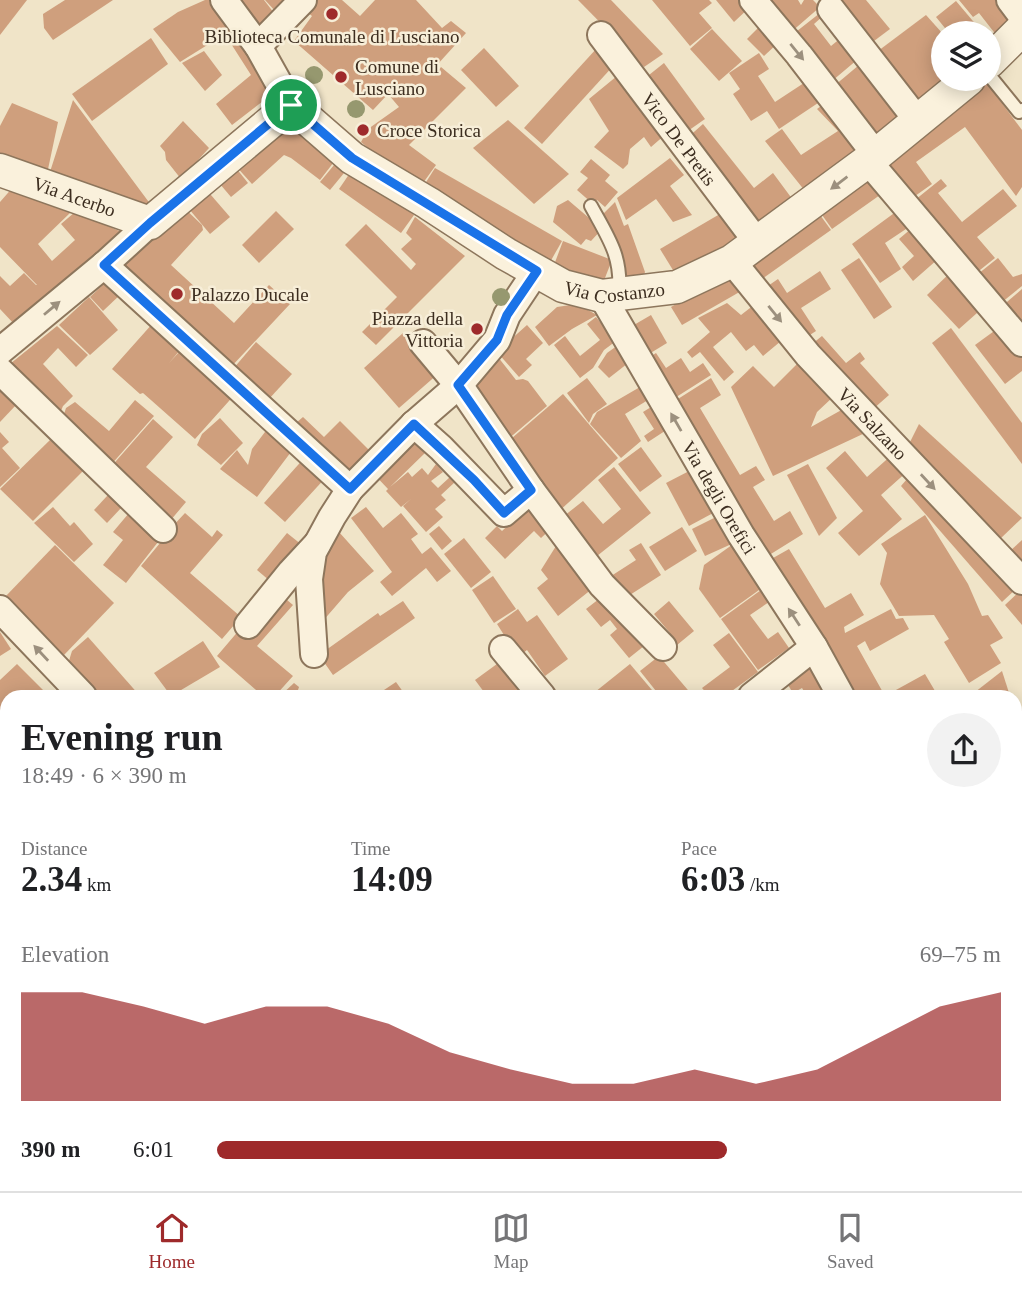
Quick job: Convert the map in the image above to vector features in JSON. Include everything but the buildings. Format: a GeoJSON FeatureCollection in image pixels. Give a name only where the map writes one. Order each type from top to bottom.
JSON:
{"type":"FeatureCollection","features":[{"type":"Feature","properties":{"kind":"street"},"geometry":{"type":"LineString","coordinates":[[0,351],[291,105],[258,46],[224,0]]}},
{"type":"Feature","properties":{"kind":"street"},"geometry":{"type":"LineString","coordinates":[[258,46],[303,0]]}},
{"type":"Feature","properties":{"kind":"street"},"geometry":{"type":"LineString","coordinates":[[753,0],[799,55],[872,158],[1022,342]]}},
{"type":"Feature","properties":{"kind":"street"},"geometry":{"type":"LineString","coordinates":[[1010,0],[1022,16]]}},
{"type":"Feature","properties":{"kind":"street"},"geometry":{"type":"LineString","coordinates":[[831,9],[918,121]]}},
{"type":"Feature","properties":{"kind":"street"},"geometry":{"type":"LineString","coordinates":[[1001,50],[1022,29]]}},
{"type":"Feature","properties":{"kind":"street","name":"Vico De Pretis"},"geometry":{"type":"LineString","coordinates":[[601,35],[757,242]]}},
{"type":"Feature","properties":{"kind":"street","name":"Via Costanzo"},"geometry":{"type":"LineString","coordinates":[[291,105],[352,158],[537,271],[563,286],[611,295],[677,286],[732,261],[872,158],[954,91]]}},
{"type":"Feature","properties":{"kind":"street","name":"Via Acerbo"},"geometry":{"type":"LineString","coordinates":[[0,170],[150,223]]}},
{"type":"Feature","properties":{"kind":"street","name":"Via Salzano"},"geometry":{"type":"LineString","coordinates":[[732,261],[808,355],[1022,581]]}},
{"type":"Feature","properties":{"kind":"street"},"geometry":{"type":"LineString","coordinates":[[104,265],[350,489]]}},
{"type":"Feature","properties":{"kind":"street"},"geometry":{"type":"LineString","coordinates":[[314,654],[309,579],[313,552],[318,543],[350,489],[414,424],[458,385],[497,340],[507,315],[537,271]]}},
{"type":"Feature","properties":{"kind":"street","name":"Via degli Orefici"},"geometry":{"type":"LineString","coordinates":[[611,295],[741,535],[814,647],[838,690]]}},
{"type":"Feature","properties":{"kind":"street"},"geometry":{"type":"LineString","coordinates":[[423,343],[458,385],[531,490],[602,585],[663,647]]}},
{"type":"Feature","properties":{"kind":"street"},"geometry":{"type":"LineString","coordinates":[[0,371],[163,529]]}},
{"type":"Feature","properties":{"kind":"street"},"geometry":{"type":"LineString","coordinates":[[414,424],[504,513],[531,490]]}},
{"type":"Feature","properties":{"kind":"street"},"geometry":{"type":"LineString","coordinates":[[248,625],[318,543]]}},
{"type":"Feature","properties":{"kind":"street"},"geometry":{"type":"LineString","coordinates":[[0,609],[76,690]]}},
{"type":"Feature","properties":{"kind":"street"},"geometry":{"type":"LineString","coordinates":[[760,690],[814,647]]}},
{"type":"Feature","properties":{"kind":"street"},"geometry":{"type":"LineString","coordinates":[[503,649],[537,690]]}},
{"type":"Feature","properties":{"kind":"lane"},"geometry":{"type":"LineString","coordinates":[[1001,90],[1019,112],[1022,110]]}},
{"type":"Feature","properties":{"kind":"lane"},"geometry":{"type":"LineString","coordinates":[[591,206],[617,255],[620,274],[611,295]]}},
{"type":"Feature","properties":{"kind":"place","name":"Biblioteca Comunale di Lusciano"},"geometry":{"type":"Point","coordinates":[332,14]}},
{"type":"Feature","properties":{"kind":"place","name":"Comune di Lusciano"},"geometry":{"type":"Point","coordinates":[341,77]}},
{"type":"Feature","properties":{"kind":"place","name":"Croce Storica"},"geometry":{"type":"Point","coordinates":[363,130]}},
{"type":"Feature","properties":{"kind":"place","name":"Palazzo Ducale"},"geometry":{"type":"Point","coordinates":[177,294]}},
{"type":"Feature","properties":{"kind":"place","name":"Piazza della Vittoria"},"geometry":{"type":"Point","coordinates":[477,329]}},
{"type":"Feature","properties":{"kind":"route"},"geometry":{"type":"LineString","coordinates":[[291,105],[352,158],[537,271],[507,315],[497,340],[458,385],[531,490],[504,513],[474,480],[414,424],[350,489],[104,265],[291,105]]}}]}
